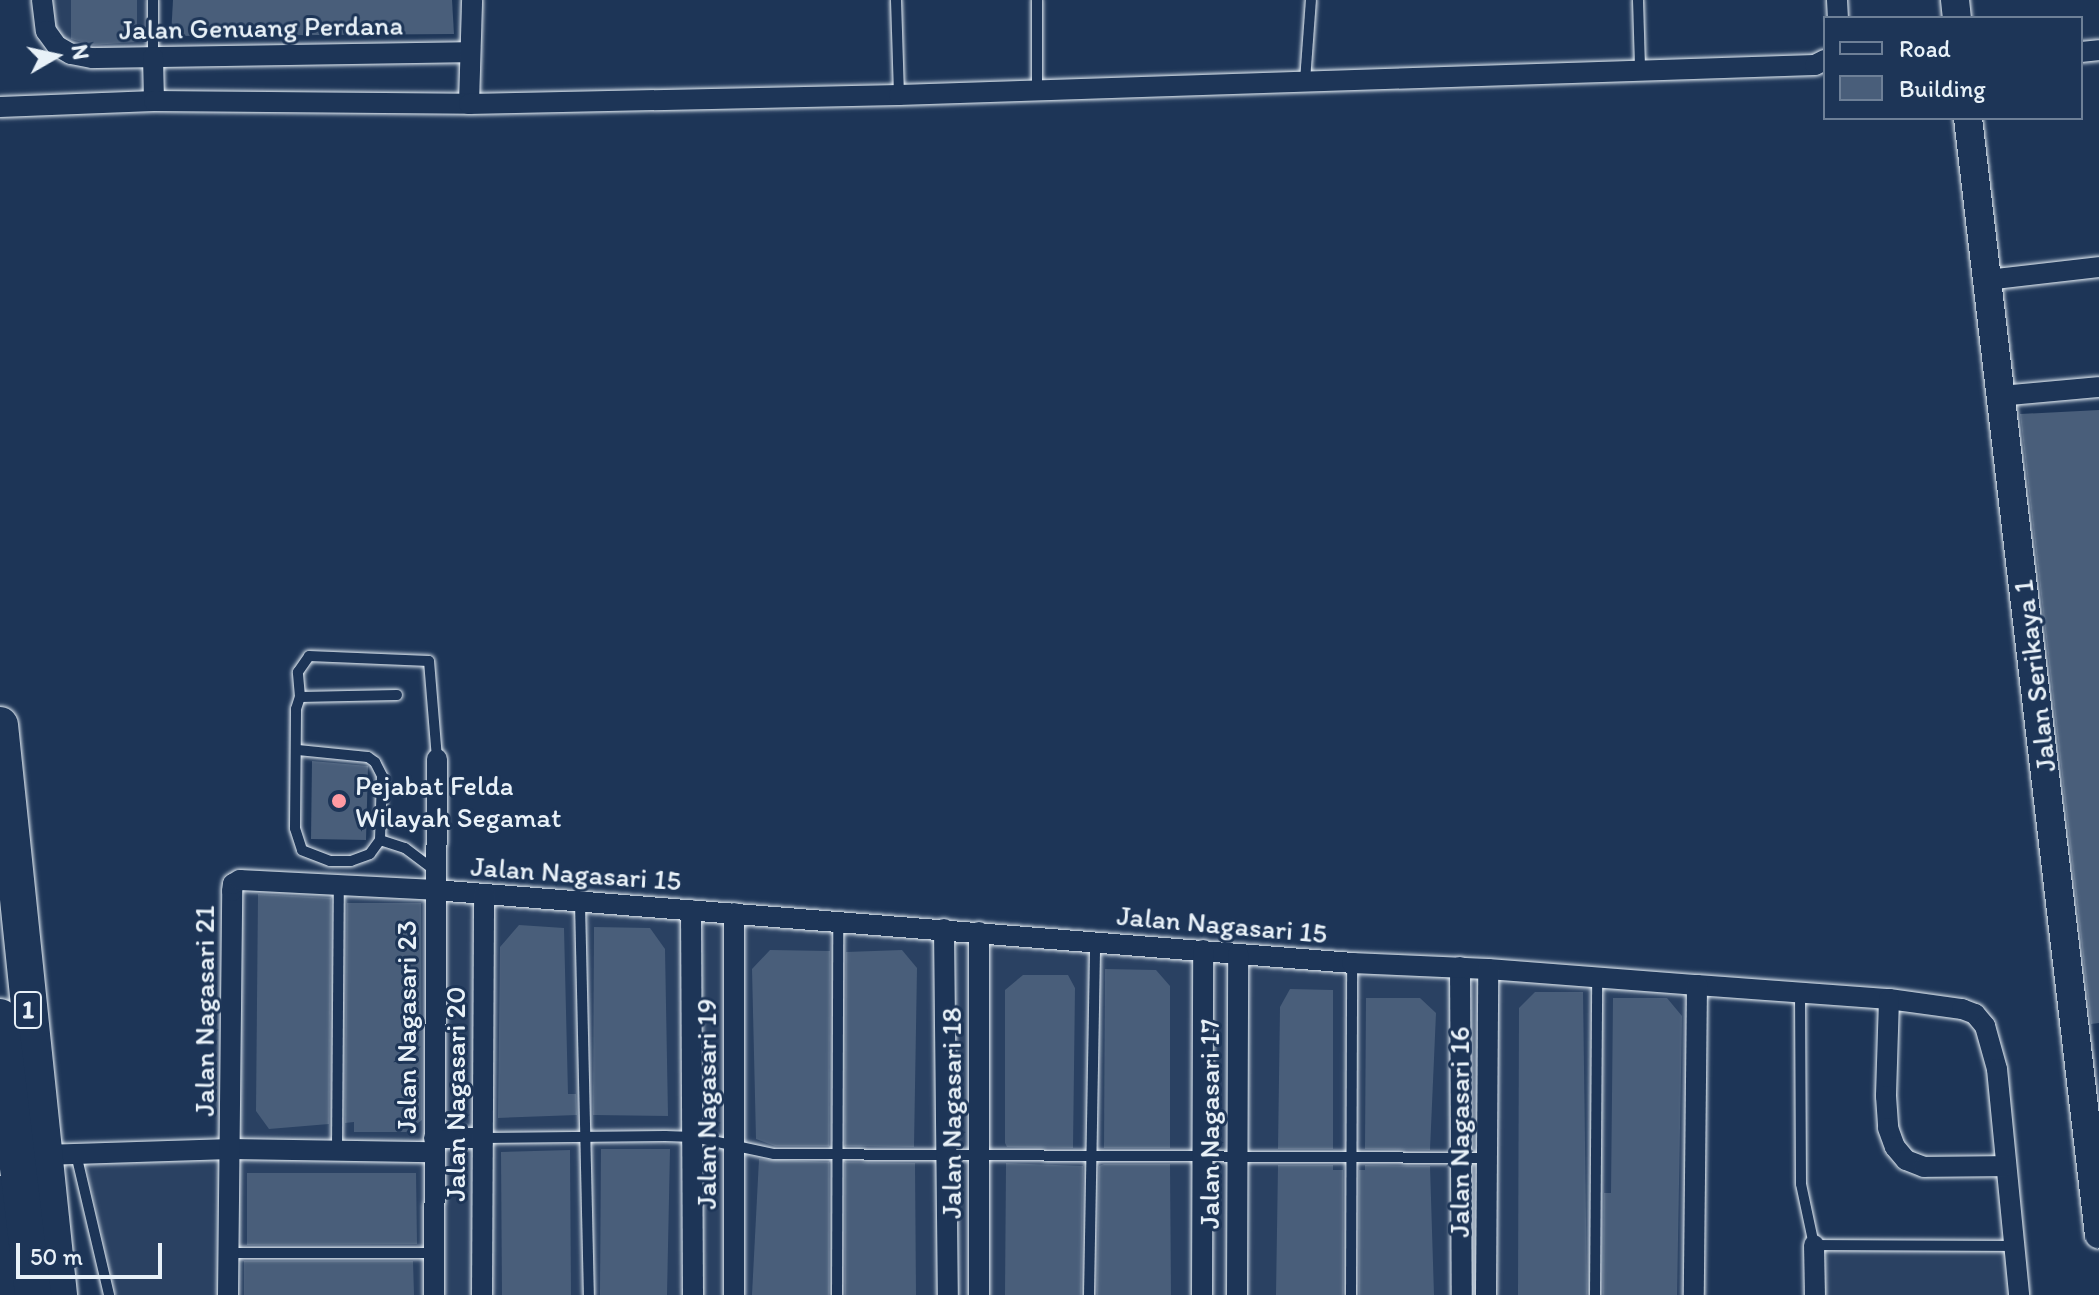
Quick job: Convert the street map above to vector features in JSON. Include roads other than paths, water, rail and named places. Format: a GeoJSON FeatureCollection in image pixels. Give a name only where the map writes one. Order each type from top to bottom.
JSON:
{"type":"FeatureCollection","features":[{"type":"Feature","properties":{"kind":"highway","name":"1"},"geometry":{"type":"LineString","coordinates":[[0,725],[59,1154],[59,1295]]}},
{"type":"Feature","properties":{"kind":"highway","name":"1"},"geometry":{"type":"LineString","coordinates":[[0,1017],[33,1295]]}},
{"type":"Feature","properties":{"kind":"street","name":"Jalan Genuang Perdana"},"geometry":{"type":"LineString","coordinates":[[42,0],[46,31],[57,46],[71,54],[92,58],[470,52]]}},
{"type":"Feature","properties":{"kind":"street"},"geometry":{"type":"LineString","coordinates":[[469,104],[472,0]]}},
{"type":"Feature","properties":{"kind":"street"},"geometry":{"type":"LineString","coordinates":[[153,57],[154,101]]}},
{"type":"Feature","properties":{"kind":"street"},"geometry":{"type":"LineString","coordinates":[[0,107],[154,101],[469,104],[899,95],[1815,65],[1823,61]]}},
{"type":"Feature","properties":{"kind":"street","name":"Jalan Serikaya 1"},"geometry":{"type":"LineString","coordinates":[[1968,120],[2099,1234]]}},
{"type":"Feature","properties":{"kind":"street"},"geometry":{"type":"LineString","coordinates":[[1987,280],[2099,267]]}},
{"type":"Feature","properties":{"kind":"street"},"geometry":{"type":"LineString","coordinates":[[2000,396],[2099,387]]}},
{"type":"Feature","properties":{"kind":"street","name":"Jalan Nagasari 23"},"geometry":{"type":"LineString","coordinates":[[434,1295],[437,759]]}},
{"type":"Feature","properties":{"kind":"street","name":"Jalan Nagasari 21"},"geometry":{"type":"LineString","coordinates":[[231,1149],[233,884],[240,880],[339,884],[435,880]]}},
{"type":"Feature","properties":{"kind":"street","name":"Jalan Nagasari 15"},"geometry":{"type":"LineString","coordinates":[[435,880],[484,894],[580,903],[1352,963],[1460,967],[1800,991],[1962,1009],[1975,1014],[1985,1026],[1997,1069],[2019,1295]]}},
{"type":"Feature","properties":{"kind":"street","name":"Jalan Nagasari 20"},"geometry":{"type":"LineString","coordinates":[[482,1295],[484,894]]}},
{"type":"Feature","properties":{"kind":"street"},"geometry":{"type":"LineString","coordinates":[[691,910],[693,1295]]}},
{"type":"Feature","properties":{"kind":"street","name":"Jalan Nagasari 19"},"geometry":{"type":"LineString","coordinates":[[734,913],[734,1295]]}},
{"type":"Feature","properties":{"kind":"street"},"geometry":{"type":"LineString","coordinates":[[944,929],[948,1295]]}},
{"type":"Feature","properties":{"kind":"street","name":"Jalan Nagasari 18"},"geometry":{"type":"LineString","coordinates":[[979,932],[979,1295]]}},
{"type":"Feature","properties":{"kind":"street"},"geometry":{"type":"LineString","coordinates":[[1202,1295],[1203,950]]}},
{"type":"Feature","properties":{"kind":"street","name":"Jalan Nagasari 17"},"geometry":{"type":"LineString","coordinates":[[1237,1295],[1238,954]]}},
{"type":"Feature","properties":{"kind":"street"},"geometry":{"type":"LineString","coordinates":[[1460,967],[1462,1295]]}},
{"type":"Feature","properties":{"kind":"street","name":"Jalan Nagasari 16"},"geometry":{"type":"LineString","coordinates":[[1486,1295],[1488,969]]}},
{"type":"Feature","properties":{"kind":"street"},"geometry":{"type":"LineString","coordinates":[[1694,1295],[1697,985]]}},
{"type":"Feature","properties":{"kind":"street"},"geometry":{"type":"LineString","coordinates":[[1889,999],[1886,1096],[1888,1128],[1895,1147],[1906,1160],[1924,1167],[2006,1166]]}},
{"type":"Feature","properties":{"kind":"street"},"geometry":{"type":"LineString","coordinates":[[59,1154],[231,1149],[337,1150],[433,1145],[483,1138]]}},
{"type":"Feature","properties":{"kind":"street"},"geometry":{"type":"LineString","coordinates":[[228,1295],[231,1149]]}},
{"type":"Feature","properties":{"kind":"street"},"geometry":{"type":"LineString","coordinates":[[0,1190],[9,1295]]}},
{"type":"Feature","properties":{"kind":"street"},"geometry":{"type":"LineString","coordinates":[[1814,1245],[1815,1295]]}},
{"type":"Feature","properties":{"kind":"lane"},"geometry":{"type":"LineString","coordinates":[[153,0],[153,57]]}},
{"type":"Feature","properties":{"kind":"lane"},"geometry":{"type":"LineString","coordinates":[[896,0],[899,95]]}},
{"type":"Feature","properties":{"kind":"lane"},"geometry":{"type":"LineString","coordinates":[[1037,0],[1037,90]]}},
{"type":"Feature","properties":{"kind":"lane"},"geometry":{"type":"LineString","coordinates":[[1305,81],[1311,0]]}},
{"type":"Feature","properties":{"kind":"lane"},"geometry":{"type":"LineString","coordinates":[[1638,0],[1640,69]]}},
{"type":"Feature","properties":{"kind":"lane"},"geometry":{"type":"LineString","coordinates":[[298,750],[368,757],[375,762],[382,776],[380,840],[370,854],[351,861],[330,861],[302,850],[295,828],[296,709],[300,697],[298,672],[309,656],[429,661],[437,759]]}},
{"type":"Feature","properties":{"kind":"lane"},"geometry":{"type":"LineString","coordinates":[[300,697],[397,695]]}},
{"type":"Feature","properties":{"kind":"lane"},"geometry":{"type":"LineString","coordinates":[[380,840],[405,848],[435,880]]}},
{"type":"Feature","properties":{"kind":"lane"},"geometry":{"type":"LineString","coordinates":[[337,1150],[339,884]]}},
{"type":"Feature","properties":{"kind":"lane"},"geometry":{"type":"LineString","coordinates":[[580,903],[589,1295]]}},
{"type":"Feature","properties":{"kind":"lane"},"geometry":{"type":"LineString","coordinates":[[837,1295],[838,922]]}},
{"type":"Feature","properties":{"kind":"lane"},"geometry":{"type":"LineString","coordinates":[[1089,1295],[1095,941]]}},
{"type":"Feature","properties":{"kind":"lane"},"geometry":{"type":"LineString","coordinates":[[1351,1295],[1352,963]]}},
{"type":"Feature","properties":{"kind":"lane"},"geometry":{"type":"LineString","coordinates":[[1595,1295],[1597,978]]}},
{"type":"Feature","properties":{"kind":"lane"},"geometry":{"type":"LineString","coordinates":[[1800,991],[1801,1184],[1814,1245],[2015,1246]]}},
{"type":"Feature","properties":{"kind":"lane"},"geometry":{"type":"LineString","coordinates":[[483,1138],[585,1135],[694,1137],[774,1154],[1236,1154],[1487,1158]]}},
{"type":"Feature","properties":{"kind":"lane"},"geometry":{"type":"LineString","coordinates":[[59,1154],[109,1295]]}},
{"type":"Feature","properties":{"kind":"lane"},"geometry":{"type":"LineString","coordinates":[[228,1253],[434,1253]]}},
{"type":"Feature","properties":{"kind":"place","name":"Pejabat Felda Wilayah Segamat"},"geometry":{"type":"Point","coordinates":[339,801]}}]}
